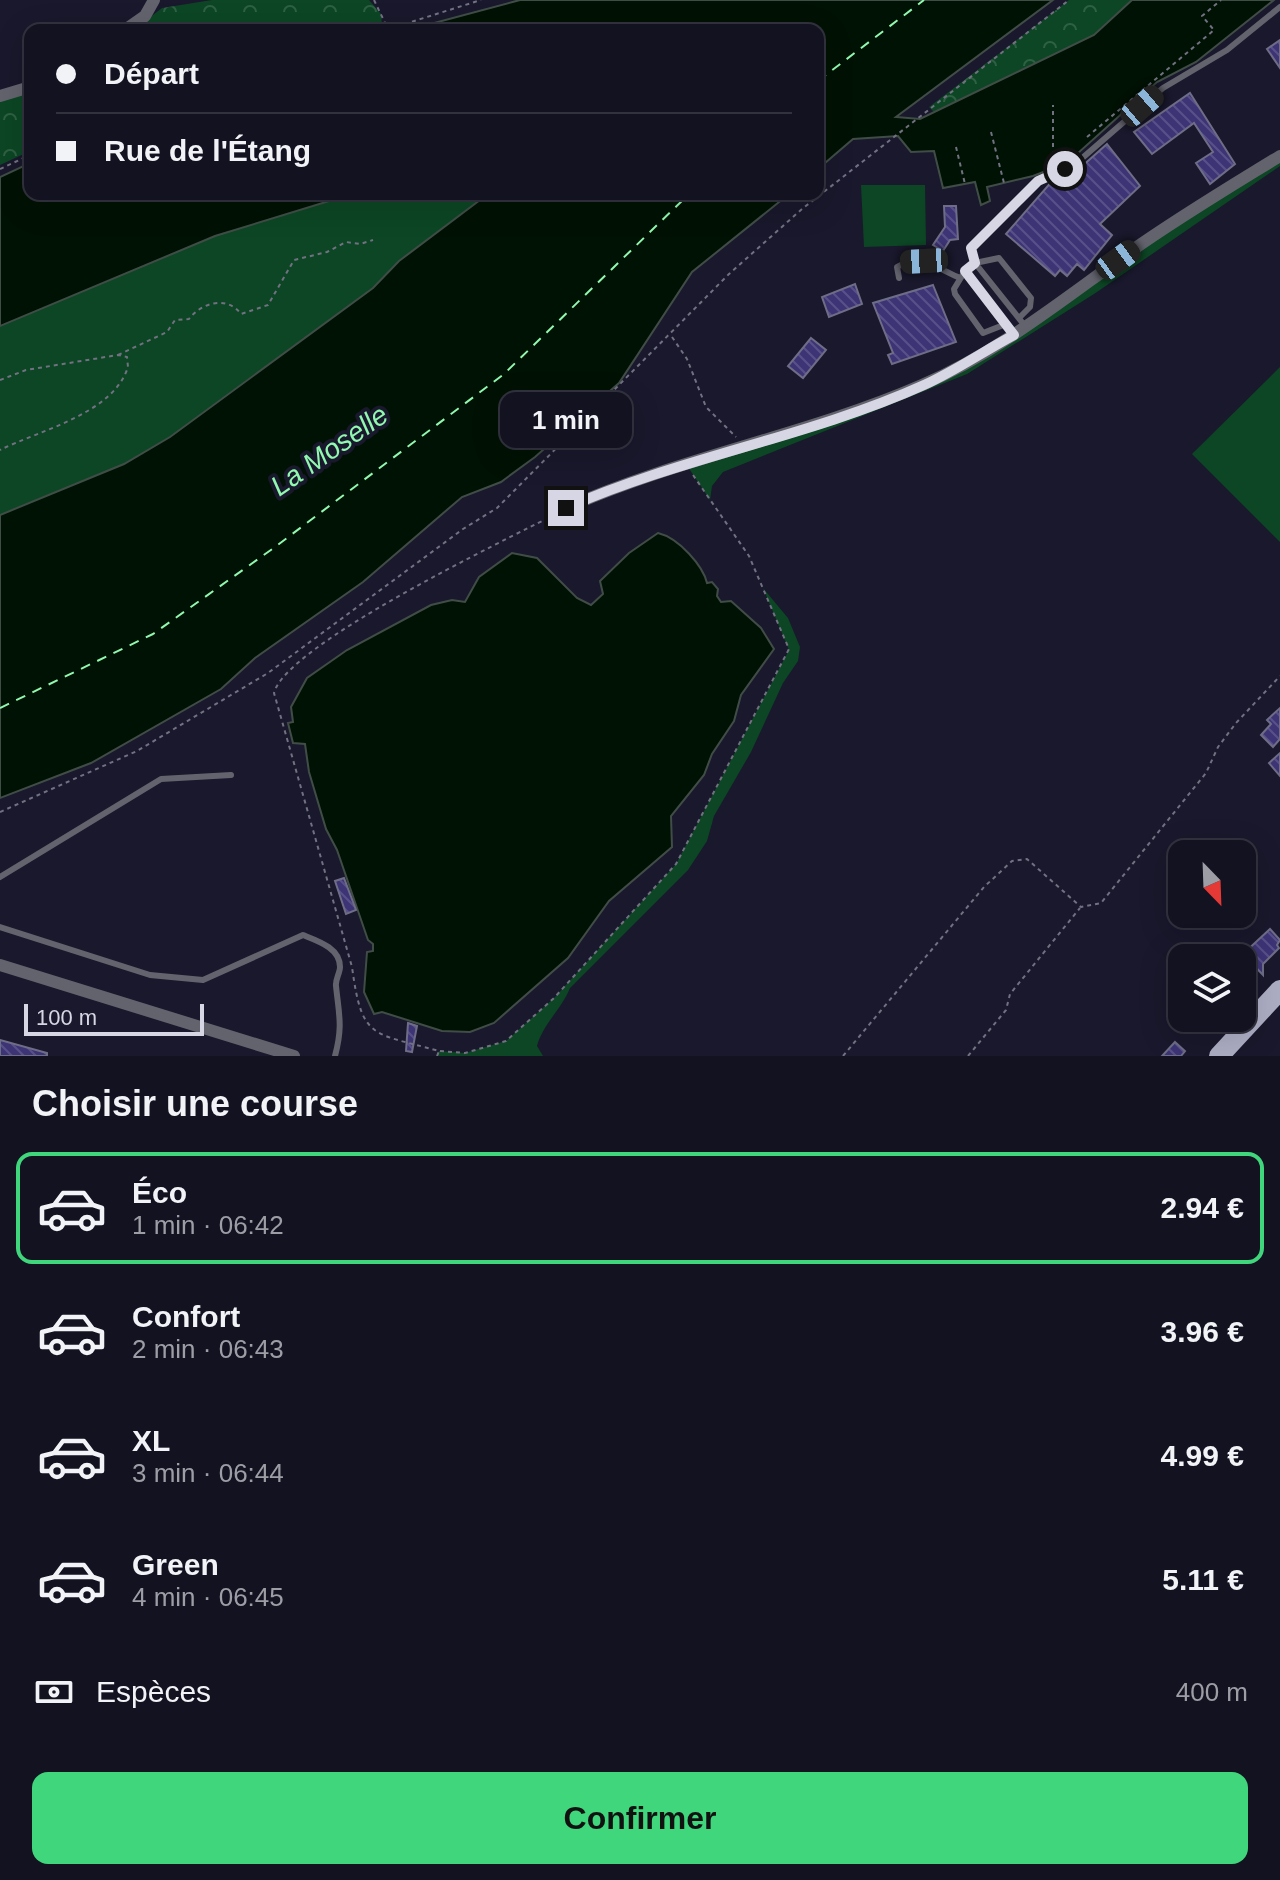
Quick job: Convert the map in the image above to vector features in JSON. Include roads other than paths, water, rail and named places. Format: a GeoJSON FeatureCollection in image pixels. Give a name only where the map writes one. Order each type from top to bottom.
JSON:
{"type":"FeatureCollection","features":[{"type":"Feature","properties":{"kind":"main road"},"geometry":{"type":"LineString","coordinates":[[1219,1056],[1280,990]]}},
{"type":"Feature","properties":{"kind":"street"},"geometry":{"type":"LineString","coordinates":[[134,24],[145,16],[154,0]]}},
{"type":"Feature","properties":{"kind":"street"},"geometry":{"type":"LineString","coordinates":[[0,96],[24,89]]}},
{"type":"Feature","properties":{"kind":"street"},"geometry":{"type":"LineString","coordinates":[[566,508],[608,489],[924,385],[1180,217],[1280,156]]}},
{"type":"Feature","properties":{"kind":"street"},"geometry":{"type":"LineString","coordinates":[[0,965],[294,1056]]}},
{"type":"Feature","properties":{"kind":"lane"},"geometry":{"type":"LineString","coordinates":[[1010,329],[983,333],[955,294],[963,274],[975,263],[999,258],[1031,298],[1030,307],[1022,322],[975,263],[971,248],[1038,181],[1080,160],[1163,88],[1227,50],[1280,7]]}},
{"type":"Feature","properties":{"kind":"lane"},"geometry":{"type":"LineString","coordinates":[[899,278],[897,267],[906,262],[924,261],[963,274],[1010,329]]}},
{"type":"Feature","properties":{"kind":"lane"},"geometry":{"type":"LineString","coordinates":[[0,877],[161,779],[231,775]]}},
{"type":"Feature","properties":{"kind":"lane"},"geometry":{"type":"LineString","coordinates":[[0,927],[150,975],[203,980],[303,935],[325,944],[339,957],[341,969],[336,985],[342,1029],[335,1056]]}},
{"type":"Feature","properties":{"kind":"water"},"geometry":{"type":"Polygon","coordinates":[[[520,0],[1053,0],[896,117],[920,119],[1094,35],[1132,0],[1274,0],[1196,62],[1157,82],[1067,163],[1033,176],[987,187],[990,201],[981,205],[975,182],[943,188],[934,151],[911,152],[898,136],[853,139],[824,164],[824,24],[430,24],[520,0]]]}},
{"type":"Feature","properties":{"kind":"water"},"geometry":{"type":"Polygon","coordinates":[[[24,166],[24,200],[332,200],[215,236],[0,326],[0,177],[24,166]]]}},
{"type":"Feature","properties":{"kind":"water","name":"La Moselle"},"geometry":{"type":"Polygon","coordinates":[[[480,200],[782,200],[692,272],[619,383],[535,457],[501,482],[462,497],[363,582],[255,658],[221,689],[91,763],[0,798],[0,515],[124,464],[170,437],[373,288],[399,261],[480,200]]]}},
{"type":"Feature","properties":{"kind":"water"},"geometry":{"type":"Polygon","coordinates":[[[658,533],[689,554],[707,583],[712,582],[718,589],[717,596],[721,602],[731,601],[761,628],[774,649],[741,695],[734,721],[712,754],[704,775],[671,816],[672,847],[609,901],[568,958],[494,1023],[470,1032],[442,1031],[382,1012],[374,1014],[364,992],[367,952],[373,951],[373,944],[368,940],[337,850],[326,829],[309,772],[305,744],[293,743],[288,723],[293,722],[291,707],[307,678],[347,650],[431,605],[452,600],[465,602],[479,577],[512,553],[537,558],[577,598],[591,605],[603,594],[600,581],[629,553],[658,533]]]}}]}
